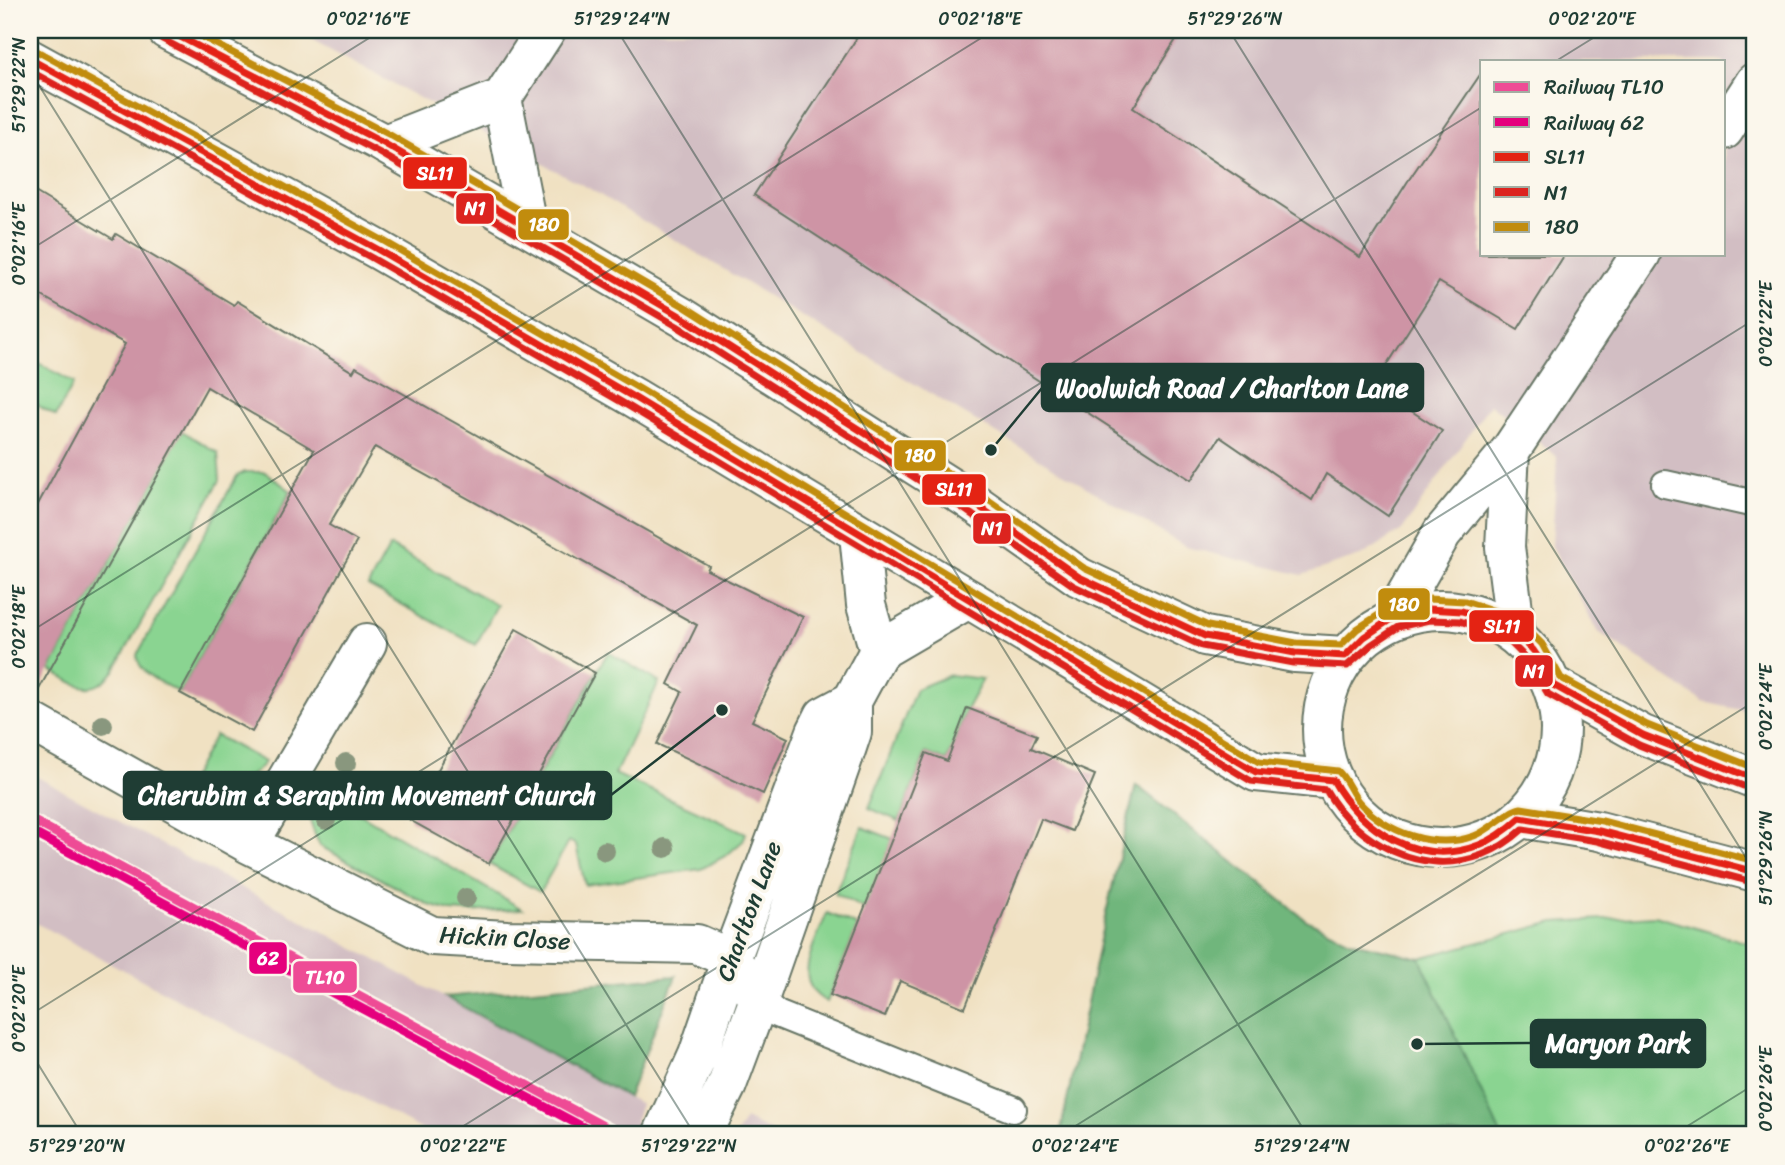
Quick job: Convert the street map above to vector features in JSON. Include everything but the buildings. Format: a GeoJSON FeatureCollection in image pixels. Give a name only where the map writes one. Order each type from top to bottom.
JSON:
{"type":"FeatureCollection","features":[{"type":"Feature","properties":{"kind":"main road"},"geometry":{"type":"LineString","coordinates":[[167,30],[385,144],[721,340],[967,498],[1079,578],[1205,636],[1295,653],[1345,656]]}},
{"type":"Feature","properties":{"kind":"main road"},"geometry":{"type":"LineString","coordinates":[[385,144],[502,98],[547,30]]}},
{"type":"Feature","properties":{"kind":"main road"},"geometry":{"type":"LineString","coordinates":[[30,59],[377,249],[635,398],[1256,772],[1333,780]]}},
{"type":"Feature","properties":{"kind":"main road"},"geometry":{"type":"LineString","coordinates":[[1726,127],[1755,82]]}},
{"type":"Feature","properties":{"kind":"main road"},"geometry":{"type":"LineString","coordinates":[[502,98],[527,225]]}},
{"type":"Feature","properties":{"kind":"main road"},"geometry":{"type":"LineString","coordinates":[[1394,617],[1443,533],[1510,451],[1641,256]]}},
{"type":"Feature","properties":{"kind":"main road"},"geometry":{"type":"LineString","coordinates":[[1510,451],[1506,547],[1516,633]]}},
{"type":"Feature","properties":{"kind":"main road"},"geometry":{"type":"LineString","coordinates":[[859,534],[866,605],[879,651],[968,599]]}},
{"type":"Feature","properties":{"kind":"main road"},"geometry":{"type":"LineString","coordinates":[[1428,610],[1462,611],[1516,633],[1533,650],[1546,669],[1553,685],[1559,715],[1555,760],[1534,801],[1520,818],[1499,835],[1475,847],[1460,850],[1421,850],[1384,837],[1354,813],[1333,780],[1324,758],[1322,720],[1326,697],[1345,656],[1364,637],[1394,617],[1428,610]]}},
{"type":"Feature","properties":{"kind":"main road"},"geometry":{"type":"LineString","coordinates":[[249,844],[367,643]]}},
{"type":"Feature","properties":{"kind":"main road","name":"Charlton Lane"},"geometry":{"type":"LineString","coordinates":[[702,1135],[727,1085],[848,747],[852,732],[852,701],[879,651]]}},
{"type":"Feature","properties":{"kind":"main road"},"geometry":{"type":"LineString","coordinates":[[1553,685],[1643,735],[1755,779]]}},
{"type":"Feature","properties":{"kind":"main road","name":"Charlton Lane"},"geometry":{"type":"LineString","coordinates":[[662,1135],[698,1055],[816,732],[824,716],[852,701]]}},
{"type":"Feature","properties":{"kind":"main road","name":"Hickin Close"},"geometry":{"type":"LineString","coordinates":[[30,721],[249,844],[432,936],[697,944],[731,959]]}},
{"type":"Feature","properties":{"kind":"main road"},"geometry":{"type":"LineString","coordinates":[[1520,818],[1599,831],[1755,872]]}},
{"type":"Feature","properties":{"kind":"main road"},"geometry":{"type":"LineString","coordinates":[[731,959],[759,999]]}},
{"type":"Feature","properties":{"kind":"lane"},"geometry":{"type":"LineString","coordinates":[[1665,484],[1755,504]]}},
{"type":"Feature","properties":{"kind":"lane"},"geometry":{"type":"LineString","coordinates":[[759,999],[777,1014],[1013,1109]]}},
{"type":"Feature","properties":{"kind":"shaded area"},"geometry":{"type":"Polygon","coordinates":[[[292,30],[1755,30],[1755,713],[1703,702],[1597,631],[1552,546],[1557,457],[1490,404],[1402,530],[1363,555],[1302,575],[1186,547],[590,189],[292,30]]]}},
{"type":"Feature","properties":{"kind":"shaded area"},"geometry":{"type":"Polygon","coordinates":[[[30,773],[641,1104],[635,1121],[643,1126],[639,1135],[432,1135],[30,920],[30,773]]]}},
{"type":"Feature","properties":{"kind":"shaded area"},"geometry":{"type":"Polygon","coordinates":[[[745,1119],[778,1135],[736,1135],[745,1119]]]}},
{"type":"Feature","properties":{"kind":"green space"},"geometry":{"type":"Polygon","coordinates":[[[30,358],[74,383],[56,416],[30,401],[30,358]]]}},
{"type":"Feature","properties":{"kind":"green space"},"geometry":{"type":"Polygon","coordinates":[[[182,431],[218,453],[220,480],[114,671],[98,685],[83,687],[50,670],[182,431]]]}},
{"type":"Feature","properties":{"kind":"green space"},"geometry":{"type":"Polygon","coordinates":[[[245,472],[265,472],[291,491],[180,693],[147,673],[137,655],[237,476],[245,472]]]}},
{"type":"Feature","properties":{"kind":"green space"},"geometry":{"type":"Polygon","coordinates":[[[390,546],[497,605],[476,645],[368,586],[390,546]]]}},
{"type":"Feature","properties":{"kind":"green space"},"geometry":{"type":"Polygon","coordinates":[[[608,652],[659,682],[615,774],[746,833],[743,841],[727,855],[701,869],[585,885],[576,845],[569,841],[540,892],[489,864],[608,652]]]}},
{"type":"Feature","properties":{"kind":"green space"},"geometry":{"type":"Polygon","coordinates":[[[950,675],[983,679],[967,708],[947,761],[926,753],[899,821],[869,808],[916,689],[950,675]]]}},
{"type":"Feature","properties":{"kind":"green space"},"geometry":{"type":"Polygon","coordinates":[[[215,735],[265,762],[247,778],[231,786],[205,786],[192,777],[215,735]]]}},
{"type":"Feature","properties":{"kind":"green space"},"geometry":{"type":"Polygon","coordinates":[[[1136,785],[1306,920],[1352,942],[1420,958],[1554,922],[1655,916],[1755,945],[1755,1135],[1060,1135],[1101,935],[1136,785]]]}},
{"type":"Feature","properties":{"kind":"green space"},"geometry":{"type":"Polygon","coordinates":[[[1136,785],[1306,920],[1352,942],[1420,958],[1501,1135],[1060,1135],[1101,935],[1136,785]]]}},
{"type":"Feature","properties":{"kind":"green space"},"geometry":{"type":"Polygon","coordinates":[[[312,786],[522,909],[465,912],[429,905],[320,846],[309,816],[308,802],[312,786]]]}},
{"type":"Feature","properties":{"kind":"green space"},"geometry":{"type":"Polygon","coordinates":[[[862,827],[893,839],[865,909],[835,894],[862,827]]]}},
{"type":"Feature","properties":{"kind":"green space"},"geometry":{"type":"Polygon","coordinates":[[[827,913],[858,926],[827,1002],[816,994],[809,984],[807,973],[812,949],[827,913]]]}},
{"type":"Feature","properties":{"kind":"green space"},"geometry":{"type":"Polygon","coordinates":[[[676,976],[628,1097],[445,997],[676,976]]]}},
{"type":"Feature","properties":{"kind":"rail line","name":"TL10"},"geometry":{"type":"LineString","coordinates":[[30,819],[620,1135]]}},
{"type":"Feature","properties":{"kind":"rail line","name":"62"},"geometry":{"type":"LineString","coordinates":[[30,831],[598,1135]]}},
{"type":"Feature","properties":{"kind":"transit line","name":"SL11"},"geometry":{"type":"LineString","coordinates":[[167,30],[385,144],[682,317],[967,498],[1079,577],[1205,636],[1295,653],[1345,656],[1364,637],[1394,617],[1428,609],[1462,611],[1516,633],[1533,650],[1553,685],[1643,735],[1755,779]]}},
{"type":"Feature","properties":{"kind":"transit line","name":"180"},"geometry":{"type":"LineString","coordinates":[[189,30],[390,135],[687,308],[973,489],[1084,568],[1208,626],[1296,643],[1341,645],[1357,629],[1391,607],[1428,599],[1465,601],[1523,625],[1542,644],[1561,678],[1647,725],[1755,768]]}},
{"type":"Feature","properties":{"kind":"transit line","name":"N1"},"geometry":{"type":"LineString","coordinates":[[162,39],[380,153],[677,326],[961,507],[1074,586],[1202,646],[1293,663],[1347,666],[1371,645],[1398,627],[1429,620],[1460,621],[1510,642],[1525,657],[1548,694],[1639,745],[1751,789]]}},
{"type":"Feature","properties":{"kind":"transit line","name":"180"},"geometry":{"type":"LineString","coordinates":[[35,50],[382,240],[640,389],[1259,762],[1338,771],[1359,802],[1370,813],[1397,830],[1427,840],[1459,840],[1480,833],[1521,808],[1602,821],[1755,861]]}},
{"type":"Feature","properties":{"kind":"transit line","name":"SL11"},"geometry":{"type":"LineString","coordinates":[[30,59],[377,249],[635,398],[1256,772],[1333,780],[1359,815],[1394,840],[1435,852],[1457,851],[1490,840],[1520,818],[1599,831],[1755,872]]}},
{"type":"Feature","properties":{"kind":"transit line","name":"N1"},"geometry":{"type":"LineString","coordinates":[[30,71],[372,258],[630,407],[1251,781],[1326,790],[1355,826],[1393,851],[1414,859],[1459,861],[1493,850],[1523,829],[1597,841],[1752,882]]}},
{"type":"Feature","properties":{"kind":"place","name":"Woolwich Road / Charlton Lane"},"geometry":{"type":"Point","coordinates":[991,450]}},
{"type":"Feature","properties":{"kind":"place","name":"Cherubim & Seraphim Movement Church"},"geometry":{"type":"Point","coordinates":[722,710]}},
{"type":"Feature","properties":{"kind":"place","name":"Maryon Park"},"geometry":{"type":"Point","coordinates":[1417,1044]}}]}
